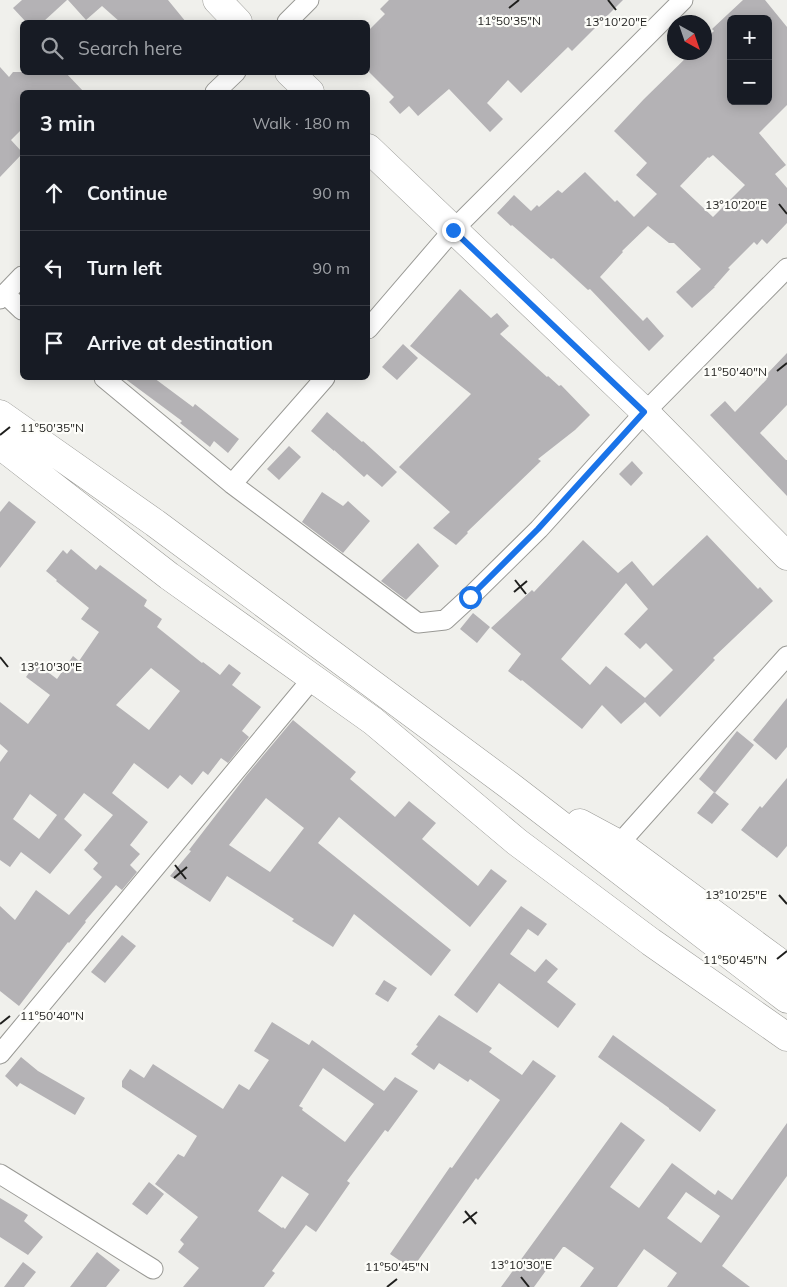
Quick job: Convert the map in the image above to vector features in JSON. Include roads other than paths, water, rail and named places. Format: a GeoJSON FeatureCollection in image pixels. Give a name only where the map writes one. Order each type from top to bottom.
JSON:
{"type":"FeatureCollection","features":[{"type":"Feature","properties":{"kind":"main road"},"geometry":{"type":"LineString","coordinates":[[216,0],[236,20]]}},
{"type":"Feature","properties":{"kind":"main road"},"geometry":{"type":"LineString","coordinates":[[292,75],[308,90]]}},
{"type":"Feature","properties":{"kind":"main road"},"geometry":{"type":"LineString","coordinates":[[370,150],[644,412],[787,556]]}},
{"type":"Feature","properties":{"kind":"main road"},"geometry":{"type":"LineString","coordinates":[[0,414],[163,529],[510,786],[787,999]]}},
{"type":"Feature","properties":{"kind":"main road"},"geometry":{"type":"LineString","coordinates":[[1,449],[169,576],[373,721],[517,842],[651,942],[787,1037]]}},
{"type":"Feature","properties":{"kind":"main road"},"geometry":{"type":"LineString","coordinates":[[510,786],[619,844],[787,968]]}},
{"type":"Feature","properties":{"kind":"street"},"geometry":{"type":"LineString","coordinates":[[289,20],[309,0]]}},
{"type":"Feature","properties":{"kind":"street"},"geometry":{"type":"LineString","coordinates":[[370,327],[453,230],[683,0]]}},
{"type":"Feature","properties":{"kind":"street"},"geometry":{"type":"LineString","coordinates":[[217,90],[233,75]]}},
{"type":"Feature","properties":{"kind":"street"},"geometry":{"type":"LineString","coordinates":[[106,380],[232,484],[418,623],[445,620],[538,529],[644,412],[787,268]]}},
{"type":"Feature","properties":{"kind":"street"},"geometry":{"type":"LineString","coordinates":[[20,278],[2,297],[20,309]]}},
{"type":"Feature","properties":{"kind":"street"},"geometry":{"type":"LineString","coordinates":[[232,484],[323,380]]}},
{"type":"Feature","properties":{"kind":"street"},"geometry":{"type":"LineString","coordinates":[[619,844],[787,656]]}},
{"type":"Feature","properties":{"kind":"street"},"geometry":{"type":"LineString","coordinates":[[0,1054],[312,679]]}},
{"type":"Feature","properties":{"kind":"street"},"geometry":{"type":"LineString","coordinates":[[0,1174],[153,1269]]}}]}
